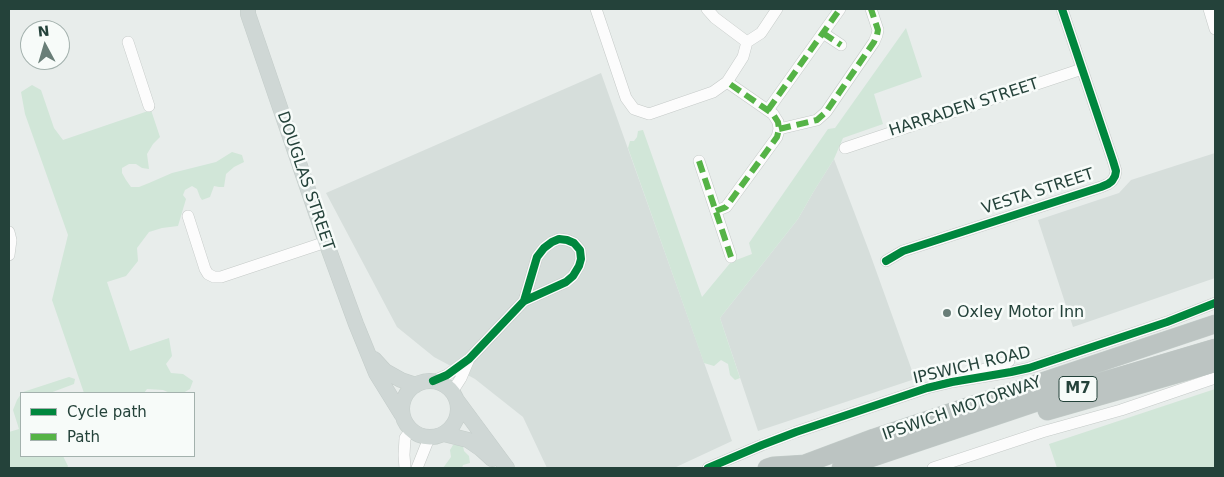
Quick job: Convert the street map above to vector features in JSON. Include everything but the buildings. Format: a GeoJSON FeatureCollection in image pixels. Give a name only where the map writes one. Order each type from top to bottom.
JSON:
{"type":"FeatureCollection","features":[{"type":"Feature","properties":{"kind":"highway","name":"IPSWICH MOTORWAY"},"geometry":{"type":"LineString","coordinates":[[767,468],[773,466],[800,466],[883,435],[1215,324]]}},
{"type":"Feature","properties":{"kind":"highway","name":"IPSWICH MOTORWAY"},"geometry":{"type":"LineString","coordinates":[[841,468],[1070,391],[1215,348]]}},
{"type":"Feature","properties":{"kind":"highway"},"geometry":{"type":"LineString","coordinates":[[942,434],[970,434],[1215,363]]}},
{"type":"Feature","properties":{"kind":"main road","name":"DOUGLAS STREET"},"geometry":{"type":"LineString","coordinates":[[248,9],[326,242],[356,324],[376,373],[402,415]]}},
{"type":"Feature","properties":{"kind":"main road","name":"DOUGLAS STREET"},"geometry":{"type":"LineString","coordinates":[[368,352],[385,371],[401,380],[416,385]]}},
{"type":"Feature","properties":{"kind":"main road"},"geometry":{"type":"LineString","coordinates":[[499,468],[481,449],[468,440],[419,436],[411,430],[405,423],[402,415],[404,397],[409,390],[424,382],[433,381],[447,387],[507,468]]}},
{"type":"Feature","properties":{"kind":"main road"},"geometry":{"type":"LineString","coordinates":[[436,436],[449,430],[457,418],[458,404],[454,395]]}},
{"type":"Feature","properties":{"kind":"street"},"geometry":{"type":"LineString","coordinates":[[596,9],[626,98],[634,109],[649,114],[713,92],[727,82],[743,57],[747,42],[761,33],[777,9]]}},
{"type":"Feature","properties":{"kind":"street"},"geometry":{"type":"LineString","coordinates":[[707,9],[715,18],[747,42]]}},
{"type":"Feature","properties":{"kind":"street"},"geometry":{"type":"LineString","coordinates":[[768,110],[840,9]]}},
{"type":"Feature","properties":{"kind":"street"},"geometry":{"type":"LineString","coordinates":[[779,129],[817,120],[826,112],[874,42],[878,30],[871,9]]}},
{"type":"Feature","properties":{"kind":"street","name":"VESTA STREET"},"geometry":{"type":"LineString","coordinates":[[886,260],[903,251],[1101,187],[1108,184],[1115,176],[1116,171],[1113,161],[1062,9]]}},
{"type":"Feature","properties":{"kind":"street"},"geometry":{"type":"LineString","coordinates":[[1209,9],[1215,29]]}},
{"type":"Feature","properties":{"kind":"street"},"geometry":{"type":"LineString","coordinates":[[823,32],[841,45]]}},
{"type":"Feature","properties":{"kind":"street"},"geometry":{"type":"LineString","coordinates":[[128,42],[149,106]]}},
{"type":"Feature","properties":{"kind":"street","name":"HARRADEN STREET"},"geometry":{"type":"LineString","coordinates":[[845,148],[1082,69]]}},
{"type":"Feature","properties":{"kind":"street"},"geometry":{"type":"LineString","coordinates":[[716,211],[726,207],[776,137],[779,129],[778,122],[773,114],[727,82]]}},
{"type":"Feature","properties":{"kind":"street"},"geometry":{"type":"LineString","coordinates":[[699,161],[731,257]]}},
{"type":"Feature","properties":{"kind":"street"},"geometry":{"type":"LineString","coordinates":[[188,216],[205,269],[208,274],[214,277],[221,277],[326,242]]}},
{"type":"Feature","properties":{"kind":"street"},"geometry":{"type":"LineString","coordinates":[[9,232],[11,240],[9,255]]}},
{"type":"Feature","properties":{"kind":"street"},"geometry":{"type":"LineString","coordinates":[[433,381],[447,375],[469,359],[524,301],[566,282],[573,276],[581,259],[580,250],[574,244],[567,240],[559,239],[544,248],[538,258],[524,301]]}},
{"type":"Feature","properties":{"kind":"street","name":"IPSWICH ROAD"},"geometry":{"type":"LineString","coordinates":[[708,468],[790,434],[927,388],[1029,368],[1167,322],[1215,303]]}},
{"type":"Feature","properties":{"kind":"street"},"geometry":{"type":"LineString","coordinates":[[454,395],[469,359]]}},
{"type":"Feature","properties":{"kind":"street"},"geometry":{"type":"LineString","coordinates":[[927,388],[1009,361]]}},
{"type":"Feature","properties":{"kind":"street"},"geometry":{"type":"LineString","coordinates":[[933,468],[1042,432],[1121,410],[1215,378]]}},
{"type":"Feature","properties":{"kind":"street"},"geometry":{"type":"LineString","coordinates":[[405,468],[406,438],[411,430]]}},
{"type":"Feature","properties":{"kind":"street"},"geometry":{"type":"LineString","coordinates":[[417,468],[436,436]]}},
{"type":"Feature","properties":{"kind":"shaded area"},"geometry":{"type":"Polygon","coordinates":[[[601,73],[732,441],[674,468],[547,468],[523,417],[475,379],[434,357],[397,327],[326,193],[601,73]]]}},
{"type":"Feature","properties":{"kind":"shaded area"},"geometry":{"type":"Polygon","coordinates":[[[1215,153],[1215,278],[1073,327],[1038,220],[1119,193],[1131,180],[1215,153]]]}},
{"type":"Feature","properties":{"kind":"shaded area"},"geometry":{"type":"Polygon","coordinates":[[[834,159],[915,379],[758,431],[720,318],[798,219],[834,159]]]}},
{"type":"Feature","properties":{"kind":"green space"},"geometry":{"type":"Polygon","coordinates":[[[906,28],[922,77],[874,94],[883,124],[843,138],[834,159],[798,219],[720,318],[740,378],[735,380],[730,375],[728,364],[721,360],[714,366],[704,363],[628,148],[630,141],[634,141],[638,131],[643,130],[702,297],[731,262],[752,254],[749,243],[828,129],[835,128],[906,28]]]}},
{"type":"Feature","properties":{"kind":"green space"},"geometry":{"type":"Polygon","coordinates":[[[32,85],[41,90],[54,128],[63,140],[151,110],[160,137],[147,154],[149,169],[142,168],[136,164],[129,164],[122,168],[122,173],[131,187],[139,187],[172,173],[216,162],[232,152],[242,155],[244,162],[226,174],[224,187],[214,186],[210,197],[202,200],[197,189],[192,186],[185,190],[183,195],[186,199],[178,226],[149,232],[137,248],[138,261],[126,276],[107,282],[130,351],[169,338],[172,356],[166,364],[171,373],[183,374],[193,381],[190,389],[185,392],[147,389],[145,392],[84,392],[52,300],[68,235],[25,114],[21,92],[32,85]]]}},
{"type":"Feature","properties":{"kind":"green space"},"geometry":{"type":"Polygon","coordinates":[[[69,377],[75,379],[74,384],[53,392],[23,392],[69,377]]]}},
{"type":"Feature","properties":{"kind":"green space"},"geometry":{"type":"Polygon","coordinates":[[[1215,389],[1215,468],[1057,468],[1049,444],[1215,389]]]}},
{"type":"Feature","properties":{"kind":"green space"},"geometry":{"type":"Polygon","coordinates":[[[20,396],[20,457],[64,457],[68,466],[67,468],[9,468],[9,432],[19,429],[13,410],[20,396]]]}},
{"type":"Feature","properties":{"kind":"green space"},"geometry":{"type":"Polygon","coordinates":[[[460,444],[469,456],[470,463],[463,465],[462,468],[443,468],[451,457],[450,450],[453,445],[460,444]]]}},
{"type":"Feature","properties":{"kind":"marked path"},"geometry":{"type":"LineString","coordinates":[[768,110],[840,9]]}},
{"type":"Feature","properties":{"kind":"marked path"},"geometry":{"type":"LineString","coordinates":[[779,129],[817,120],[826,112],[874,42],[878,30],[871,9]]}},
{"type":"Feature","properties":{"kind":"marked path"},"geometry":{"type":"LineString","coordinates":[[823,33],[841,45]]}},
{"type":"Feature","properties":{"kind":"marked path"},"geometry":{"type":"LineString","coordinates":[[716,211],[726,207],[777,137],[779,129],[778,122],[773,114],[727,82]]}},
{"type":"Feature","properties":{"kind":"marked path"},"geometry":{"type":"LineString","coordinates":[[699,161],[731,257]]}},
{"type":"Feature","properties":{"kind":"cycle path"},"geometry":{"type":"LineString","coordinates":[[886,261],[903,251],[1101,187],[1112,181],[1116,171],[1062,9]]}},
{"type":"Feature","properties":{"kind":"cycle path"},"geometry":{"type":"LineString","coordinates":[[433,381],[447,375],[469,359],[524,301],[566,282],[573,276],[581,259],[580,250],[574,243],[559,239],[544,248],[537,257],[524,301]]}},
{"type":"Feature","properties":{"kind":"cycle path"},"geometry":{"type":"LineString","coordinates":[[708,468],[796,432],[927,388],[1029,368],[1167,322],[1215,303]]}},
{"type":"Feature","properties":{"kind":"place","name":"Oxley Motor Inn"},"geometry":{"type":"Point","coordinates":[947,313]}}]}
